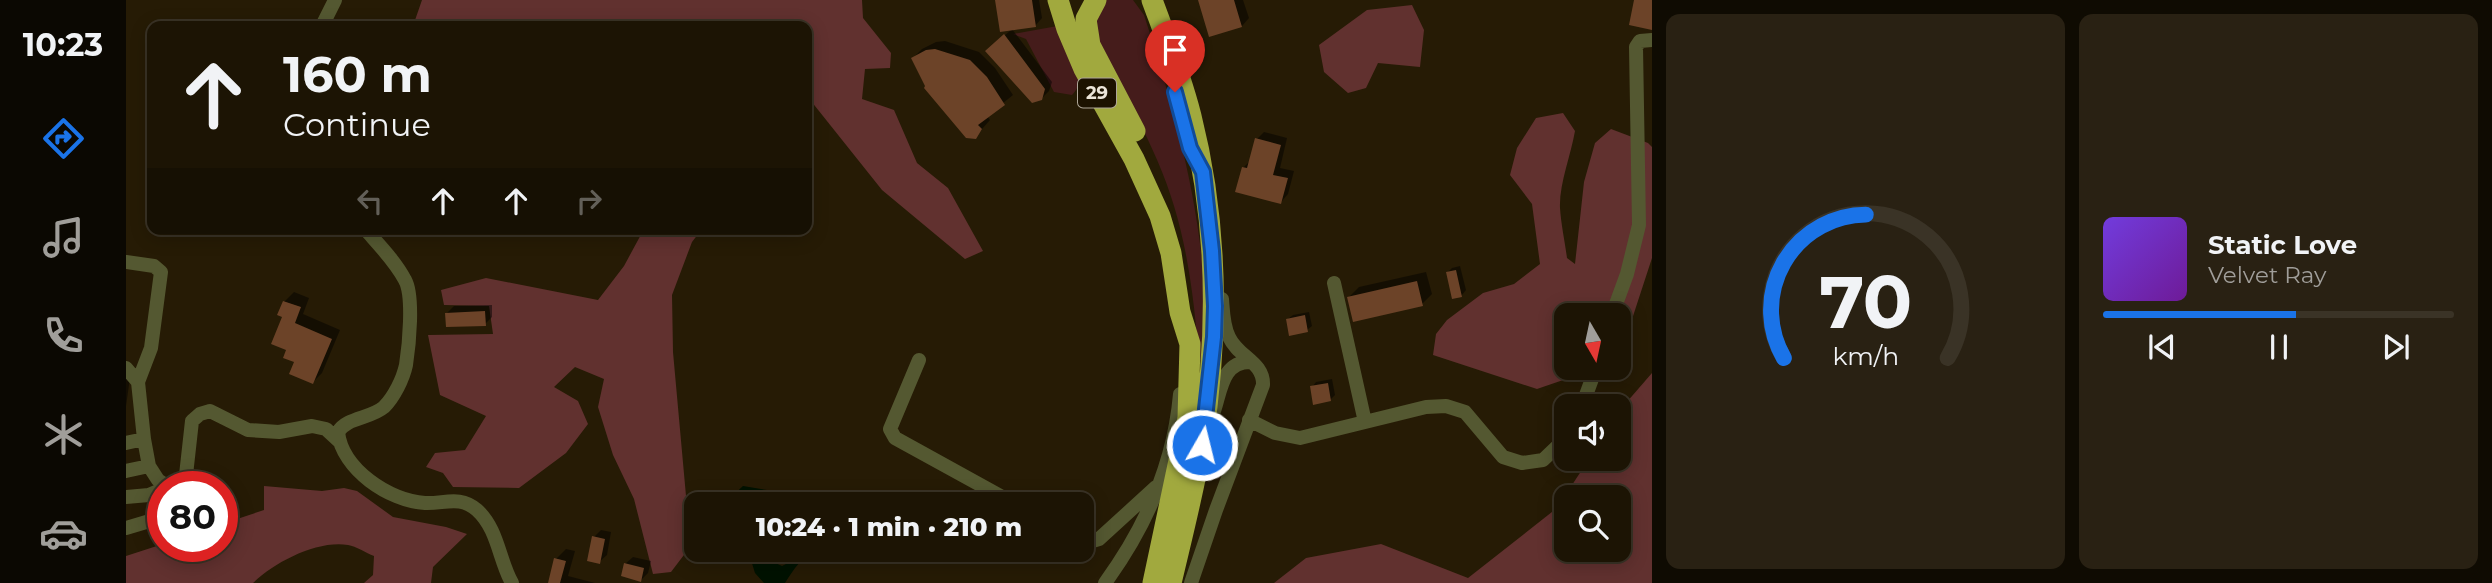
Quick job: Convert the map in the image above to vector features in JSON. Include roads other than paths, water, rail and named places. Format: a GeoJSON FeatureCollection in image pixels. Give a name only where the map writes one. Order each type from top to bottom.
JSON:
{"type":"FeatureCollection","features":[{"type":"Feature","properties":{"kind":"highway","name":"29"},"geometry":{"type":"LineString","coordinates":[[1058,0],[1085,70],[1134,159],[1160,216],[1171,253],[1180,312],[1190,344],[1188,418],[1153,583]]}},
{"type":"Feature","properties":{"kind":"highway"},"geometry":{"type":"LineString","coordinates":[[1096,0],[1086,19],[1090,45],[1160,182],[1160,216]]}},
{"type":"Feature","properties":{"kind":"highway"},"geometry":{"type":"LineString","coordinates":[[1139,0],[1145,7],[1158,38],[1190,148],[1203,172]]}},
{"type":"Feature","properties":{"kind":"highway"},"geometry":{"type":"LineString","coordinates":[[1152,0],[1181,82],[1203,172],[1214,274],[1214,337],[1202,445],[1171,583]]}},
{"type":"Feature","properties":{"kind":"street"},"geometry":{"type":"LineString","coordinates":[[324,21],[334,0]]}},
{"type":"Feature","properties":{"kind":"street"},"geometry":{"type":"LineString","coordinates":[[1616,303],[1627,274],[1639,225],[1636,47],[1640,41],[1652,40]]}},
{"type":"Feature","properties":{"kind":"street"},"geometry":{"type":"LineString","coordinates":[[370,235],[407,282],[410,311],[406,367],[393,397],[381,409],[342,425],[338,432],[341,449],[378,487],[402,498],[425,503],[456,499],[475,508],[488,523],[512,583]]}},
{"type":"Feature","properties":{"kind":"street"},"geometry":{"type":"LineString","coordinates":[[126,262],[154,266],[160,272],[151,348],[138,382],[144,439],[152,471]]}},
{"type":"Feature","properties":{"kind":"street"},"geometry":{"type":"LineString","coordinates":[[1191,583],[1264,385],[1264,377],[1259,367],[1241,355],[1229,339],[1222,293],[1214,274]]}},
{"type":"Feature","properties":{"kind":"street"},"geometry":{"type":"LineString","coordinates":[[1334,283],[1365,422]]}},
{"type":"Feature","properties":{"kind":"street"},"geometry":{"type":"LineString","coordinates":[[1105,583],[1136,535],[1159,484],[1171,447],[1180,399],[1180,312]]}},
{"type":"Feature","properties":{"kind":"street"},"geometry":{"type":"LineString","coordinates":[[126,360],[147,359]]}},
{"type":"Feature","properties":{"kind":"street"},"geometry":{"type":"LineString","coordinates":[[919,360],[890,429],[895,438],[993,492]]}},
{"type":"Feature","properties":{"kind":"street"},"geometry":{"type":"LineString","coordinates":[[1202,445],[1225,375],[1236,364],[1251,362]]}},
{"type":"Feature","properties":{"kind":"street"},"geometry":{"type":"LineString","coordinates":[[126,368],[138,382]]}},
{"type":"Feature","properties":{"kind":"street"},"geometry":{"type":"LineString","coordinates":[[1249,420],[1275,433],[1300,438],[1426,407],[1446,406],[1465,412],[1503,457],[1522,463],[1543,460],[1554,449]]}},
{"type":"Feature","properties":{"kind":"street"},"geometry":{"type":"LineString","coordinates":[[186,471],[192,421],[200,414],[210,411],[248,430],[279,432],[312,426],[326,429],[339,441]]}},
{"type":"Feature","properties":{"kind":"street"},"geometry":{"type":"LineString","coordinates":[[126,443],[144,439]]}},
{"type":"Feature","properties":{"kind":"street"},"geometry":{"type":"LineString","coordinates":[[126,471],[149,466]]}},
{"type":"Feature","properties":{"kind":"street"},"geometry":{"type":"LineString","coordinates":[[1094,541],[1099,539],[1159,484]]}},
{"type":"Feature","properties":{"kind":"street"},"geometry":{"type":"LineString","coordinates":[[126,497],[147,495]]}},
{"type":"Feature","properties":{"kind":"street"},"geometry":{"type":"LineString","coordinates":[[126,528],[147,522]]}}]}
